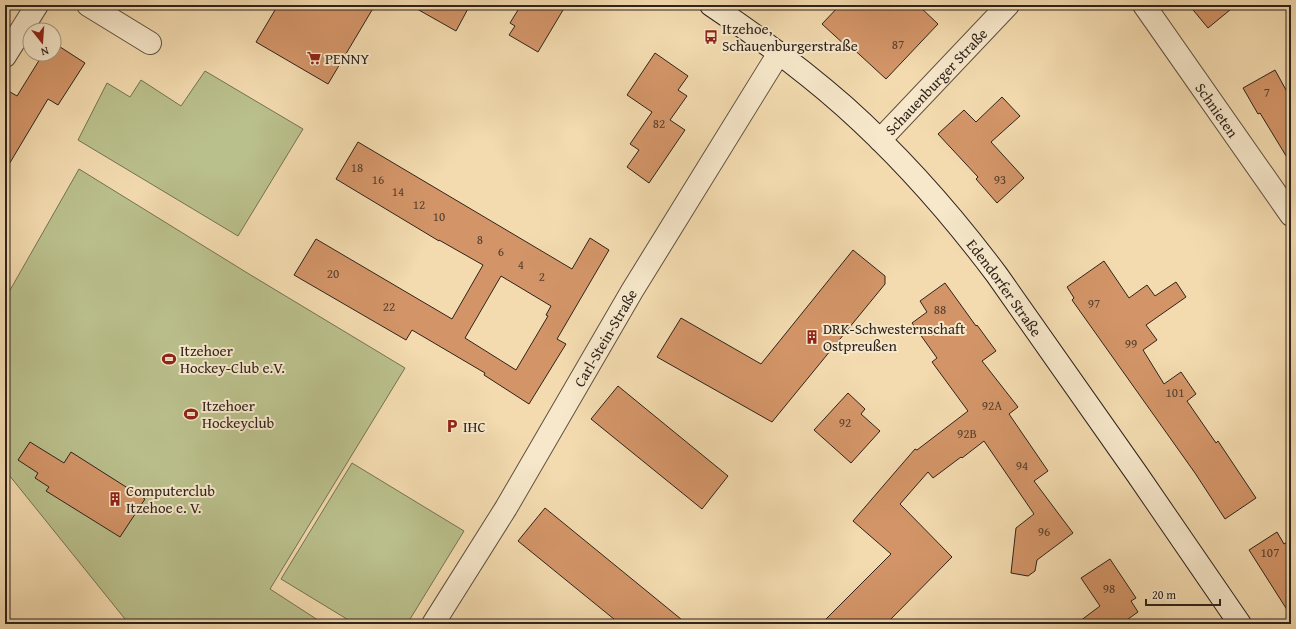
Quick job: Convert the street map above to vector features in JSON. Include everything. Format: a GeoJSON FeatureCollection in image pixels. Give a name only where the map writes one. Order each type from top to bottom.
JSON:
{"type":"FeatureCollection","features":[{"type":"Feature","properties":{"kind":"street"},"geometry":{"type":"LineString","coordinates":[[5,56],[37,5]]}},
{"type":"Feature","properties":{"kind":"street"},"geometry":{"type":"LineString","coordinates":[[88,5],[150,43]]}},
{"type":"Feature","properties":{"kind":"street","name":"Edendorfer Straße"},"geometry":{"type":"LineString","coordinates":[[711,5],[779,53],[844,106],[880,140],[926,189],[978,249],[1133,468],[1240,624]]}},
{"type":"Feature","properties":{"kind":"street","name":"Schauenburger Straße"},"geometry":{"type":"LineString","coordinates":[[880,140],[1008,5]]}},
{"type":"Feature","properties":{"kind":"street","name":"Schnieten"},"geometry":{"type":"LineString","coordinates":[[1144,5],[1288,204]]}},
{"type":"Feature","properties":{"kind":"street","name":"Carl-Stein-Straße"},"geometry":{"type":"LineString","coordinates":[[433,624],[506,508],[632,291],[779,53]]}},
{"type":"Feature","properties":{"kind":"green space"},"geometry":{"type":"Polygon","coordinates":[[[205,71],[303,129],[238,236],[78,140],[107,83],[130,97],[141,80],[181,106],[205,71]]]}},
{"type":"Feature","properties":{"kind":"green space","name":"Itzehoer Hockeyclub"},"geometry":{"type":"Polygon","coordinates":[[[79,169],[405,368],[270,589],[324,624],[129,624],[5,470],[5,299],[79,169]]]}},
{"type":"Feature","properties":{"kind":"green space"},"geometry":{"type":"Polygon","coordinates":[[[352,463],[464,531],[407,624],[355,624],[281,579],[352,463]]]}},
{"type":"Feature","properties":{"kind":"building","name":"PENNY"},"geometry":{"type":"Polygon","coordinates":[[[278,5],[375,5],[328,84],[256,42],[278,5]]]}},
{"type":"Feature","properties":{"kind":"building"},"geometry":{"type":"Polygon","coordinates":[[[410,5],[470,5],[456,31],[410,5]]]}},
{"type":"Feature","properties":{"kind":"building"},"geometry":{"type":"Polygon","coordinates":[[[521,5],[566,5],[538,52],[509,35],[515,26],[510,23],[521,5]]]}},
{"type":"Feature","properties":{"kind":"building"},"geometry":{"type":"Polygon","coordinates":[[[840,5],[918,5],[938,24],[886,79],[848,44],[846,46],[822,24],[840,5]]]}},
{"type":"Feature","properties":{"kind":"building"},"geometry":{"type":"Polygon","coordinates":[[[1189,5],[1236,5],[1208,28],[1189,5]]]}},
{"type":"Feature","properties":{"kind":"building"},"geometry":{"type":"Polygon","coordinates":[[[62,48],[85,63],[58,105],[48,99],[5,171],[5,89],[17,96],[38,62],[62,62],[62,48]]]}},
{"type":"Feature","properties":{"kind":"building"},"geometry":{"type":"Polygon","coordinates":[[[655,53],[688,76],[678,90],[687,96],[670,120],[685,130],[649,183],[627,167],[639,150],[630,144],[652,112],[627,95],[655,53]]]}},
{"type":"Feature","properties":{"kind":"building"},"geometry":{"type":"Polygon","coordinates":[[[1275,70],[1291,99],[1291,164],[1260,113],[1258,114],[1243,88],[1275,70]]]}},
{"type":"Feature","properties":{"kind":"building"},"geometry":{"type":"Polygon","coordinates":[[[1002,97],[1020,116],[991,142],[1024,178],[997,203],[976,179],[978,177],[938,134],[964,110],[976,122],[1002,97]]]}},
{"type":"Feature","properties":{"kind":"building"},"geometry":{"type":"Polygon","coordinates":[[[358,142],[572,269],[590,238],[609,250],[557,339],[566,344],[529,404],[484,375],[485,373],[412,330],[406,340],[294,275],[316,239],[452,319],[483,265],[439,241],[336,179],[358,142]],[[501,276],[465,338],[516,370],[548,316],[546,315],[551,306],[501,276]]]}},
{"type":"Feature","properties":{"kind":"building","name":"DRK-Schwesternschaft Ostpreußen"},"geometry":{"type":"Polygon","coordinates":[[[853,250],[885,276],[885,284],[772,422],[657,357],[681,318],[761,364],[853,250]]]}},
{"type":"Feature","properties":{"kind":"building"},"geometry":{"type":"Polygon","coordinates":[[[1104,261],[1129,298],[1147,285],[1155,296],[1176,282],[1186,297],[1146,325],[1157,340],[1143,350],[1164,384],[1181,372],[1196,394],[1187,401],[1216,443],[1218,441],[1256,498],[1225,519],[1195,473],[1072,300],[1074,298],[1067,287],[1104,261]]]}},
{"type":"Feature","properties":{"kind":"building"},"geometry":{"type":"Polygon","coordinates":[[[945,283],[996,351],[982,361],[1018,407],[1009,414],[1048,471],[1034,481],[1073,533],[1037,560],[1035,571],[1028,576],[1011,573],[1016,528],[1034,514],[984,441],[933,478],[928,472],[900,504],[952,557],[886,624],[821,624],[891,554],[853,521],[915,449],[917,450],[968,411],[932,362],[937,358],[912,323],[927,312],[920,301],[945,283]]]}},
{"type":"Feature","properties":{"kind":"building"},"geometry":{"type":"Polygon","coordinates":[[[618,386],[728,476],[702,509],[591,419],[618,386]]]}},
{"type":"Feature","properties":{"kind":"building"},"geometry":{"type":"Polygon","coordinates":[[[848,393],[865,409],[861,414],[880,431],[851,463],[814,430],[848,393]]]}},
{"type":"Feature","properties":{"kind":"building"},"geometry":{"type":"Polygon","coordinates":[[[30,442],[64,463],[71,452],[145,499],[120,537],[46,491],[49,487],[35,478],[38,473],[18,460],[30,442]]]}},
{"type":"Feature","properties":{"kind":"building"},"geometry":{"type":"Polygon","coordinates":[[[545,508],[687,624],[620,624],[518,541],[545,508]]]}},
{"type":"Feature","properties":{"kind":"building"},"geometry":{"type":"Polygon","coordinates":[[[1277,532],[1284,544],[1291,540],[1291,616],[1249,550],[1277,532]]]}},
{"type":"Feature","properties":{"kind":"building"},"geometry":{"type":"Polygon","coordinates":[[[1110,559],[1136,598],[1131,601],[1138,612],[1121,624],[1076,624],[1100,606],[1081,578],[1110,559]]]}},
{"type":"Feature","properties":{"kind":"place","name":"Itzehoe, Schauenburgerstraße"},"geometry":{"type":"Point","coordinates":[711,37]}},
{"type":"Feature","properties":{"kind":"place","name":"PENNY"},"geometry":{"type":"Point","coordinates":[314,58]}},
{"type":"Feature","properties":{"kind":"place","name":"DRK-Schwesternschaft Ostpreußen"},"geometry":{"type":"Point","coordinates":[812,337]}},
{"type":"Feature","properties":{"kind":"place","name":"Itzehoer Hockey-Club e.V."},"geometry":{"type":"Point","coordinates":[169,359]}},
{"type":"Feature","properties":{"kind":"place","name":"Itzehoer Hockeyclub"},"geometry":{"type":"Point","coordinates":[191,414]}},
{"type":"Feature","properties":{"kind":"place","name":"IHC"},"geometry":{"type":"Point","coordinates":[452,426]}},
{"type":"Feature","properties":{"kind":"place","name":"Computerclub Itzehoe e. V."},"geometry":{"type":"Point","coordinates":[115,499]}}]}
